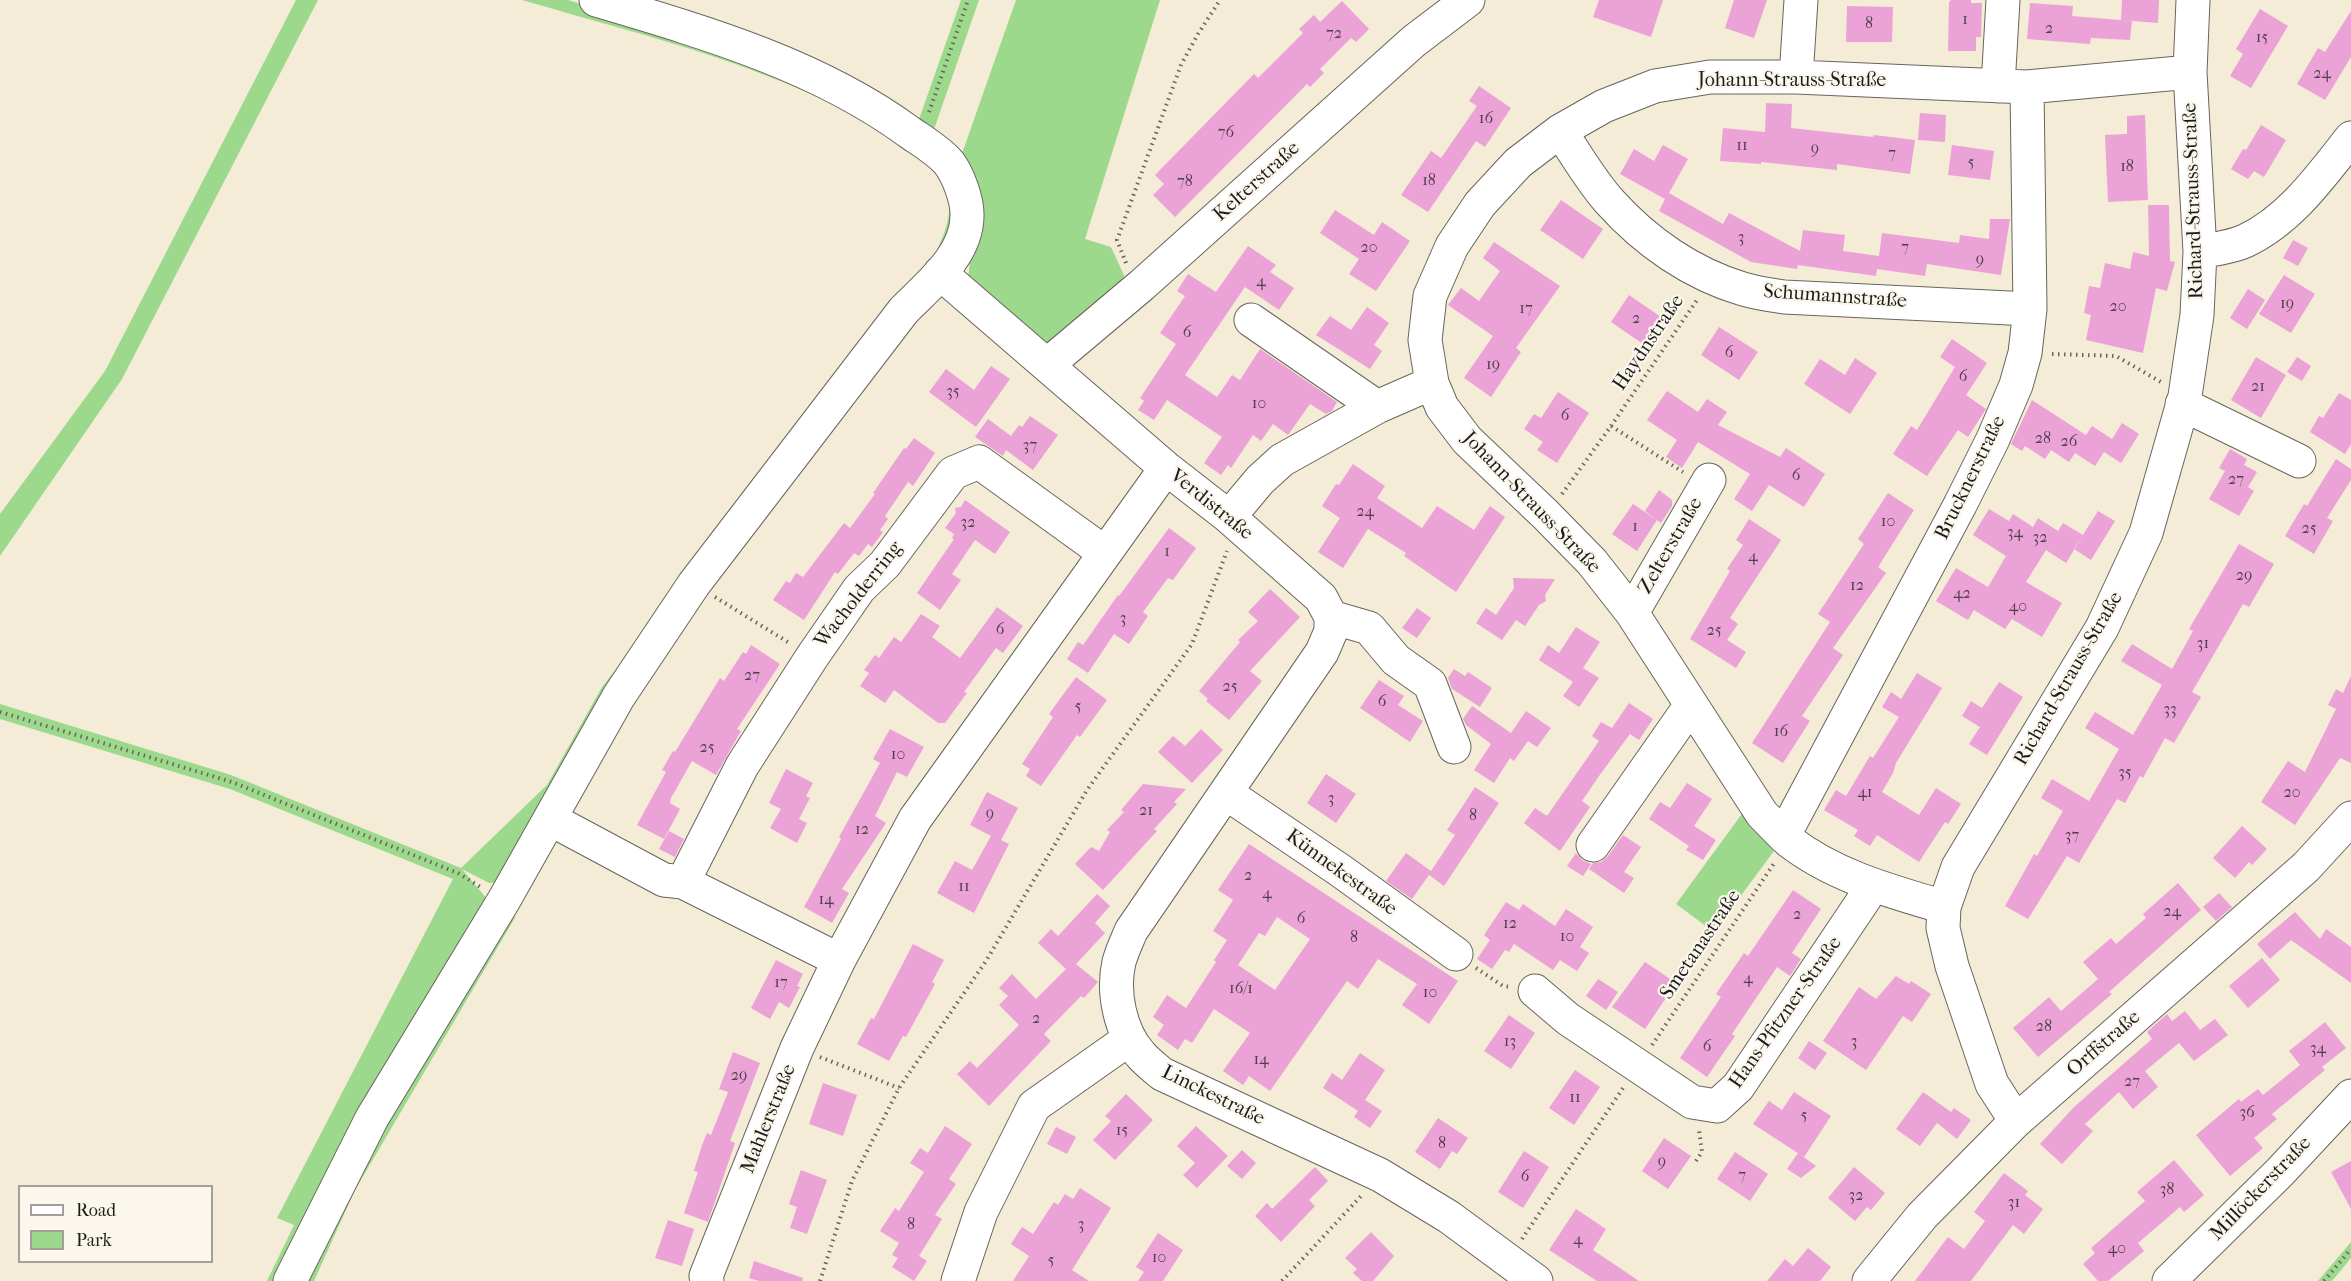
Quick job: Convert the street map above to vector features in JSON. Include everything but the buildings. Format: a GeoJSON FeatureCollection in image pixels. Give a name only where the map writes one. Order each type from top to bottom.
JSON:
{"type":"FeatureCollection","features":[{"type":"Feature","properties":{"kind":"street"},"geometry":{"type":"LineString","coordinates":[[290,1281],[372,1118],[504,900],[619,696],[694,584],[904,310],[940,273],[962,243],[968,214],[961,188],[949,164],[879,109],[820,78],[727,41],[596,0]]}},
{"type":"Feature","properties":{"kind":"street","name":"Kelterstraße"},"geometry":{"type":"LineString","coordinates":[[1047,365],[1142,285],[1414,41],[1468,0]]}},
{"type":"Feature","properties":{"kind":"street"},"geometry":{"type":"LineString","coordinates":[[1796,77],[1802,0]]}},
{"type":"Feature","properties":{"kind":"street","name":"Brucknerstraße"},"geometry":{"type":"LineString","coordinates":[[1786,838],[1974,477],[2016,384],[2025,353],[2030,309],[2013,86],[2003,0]]}},
{"type":"Feature","properties":{"kind":"street","name":"Richard-Strauss-Straße"},"geometry":{"type":"LineString","coordinates":[[2016,1121],[1992,1084],[1974,1034],[1952,966],[1943,928],[1944,907],[1958,867],[2102,628],[2146,533],[2183,400],[2197,315],[2200,252],[2190,72],[2193,0]]}},
{"type":"Feature","properties":{"kind":"street","name":"Johann-Strauss-Straße"},"geometry":{"type":"LineString","coordinates":[[1944,907],[1873,886],[1816,859],[1786,838],[1762,814],[1632,613],[1592,562],[1467,440],[1442,407],[1432,383],[1425,340],[1430,296],[1452,246],[1480,204],[1518,163],[1560,131],[1604,106],[1655,86],[1710,77],[1796,77],[2013,86],[2190,72]]}},
{"type":"Feature","properties":{"kind":"street","name":"Schumannstraße"},"geometry":{"type":"LineString","coordinates":[[1560,131],[1609,201],[1638,231],[1670,255],[1712,278],[1743,289],[1784,297],[2030,309]]}},
{"type":"Feature","properties":{"kind":"street"},"geometry":{"type":"LineString","coordinates":[[2200,252],[2244,241],[2280,218],[2315,184],[2351,138]]}},
{"type":"Feature","properties":{"kind":"street","name":"Verdistraße"},"geometry":{"type":"LineString","coordinates":[[940,273],[1321,598],[1331,617]]}},
{"type":"Feature","properties":{"kind":"street"},"geometry":{"type":"LineString","coordinates":[[1251,320],[1377,407]]}},
{"type":"Feature","properties":{"kind":"street"},"geometry":{"type":"LineString","coordinates":[[1232,521],[1260,480],[1282,460],[1377,407],[1432,383]]}},
{"type":"Feature","properties":{"kind":"street"},"geometry":{"type":"LineString","coordinates":[[2183,400],[2299,461]]}},
{"type":"Feature","properties":{"kind":"street","name":"Wacholderring"},"geometry":{"type":"LineString","coordinates":[[683,882],[742,766],[812,657],[859,589],[885,564],[953,473],[978,462],[1105,553]]}},
{"type":"Feature","properties":{"kind":"street"},"geometry":{"type":"LineString","coordinates":[[550,819],[664,880],[683,882],[839,960],[915,819],[1166,468]]}},
{"type":"Feature","properties":{"kind":"street","name":"Zelterstraße"},"geometry":{"type":"LineString","coordinates":[[1632,613],[1709,480]]}},
{"type":"Feature","properties":{"kind":"street"},"geometry":{"type":"LineString","coordinates":[[1331,617],[1369,628],[1396,660],[1430,684],[1455,747]]}},
{"type":"Feature","properties":{"kind":"street","name":"Linckestraße"},"geometry":{"type":"LineString","coordinates":[[1331,617],[1331,631],[1322,652],[1131,931],[1119,962],[1117,988],[1120,1015],[1129,1039],[1141,1056],[1162,1074],[1380,1175],[1449,1217],[1536,1281]]}},
{"type":"Feature","properties":{"kind":"street"},"geometry":{"type":"LineString","coordinates":[[1593,845],[1691,705]]}},
{"type":"Feature","properties":{"kind":"street","name":"Künnekestraße"},"geometry":{"type":"LineString","coordinates":[[1226,793],[1341,871],[1456,954]]}},
{"type":"Feature","properties":{"kind":"street","name":"Orffstraße"},"geometry":{"type":"LineString","coordinates":[[1869,1281],[1922,1216],[2016,1121],[2306,867],[2351,818]]}},
{"type":"Feature","properties":{"kind":"street","name":"Hans-Pfitzner-Straße"},"geometry":{"type":"LineString","coordinates":[[1535,991],[1568,1019],[1692,1102],[1717,1106],[1738,1087],[1873,886]]}},
{"type":"Feature","properties":{"kind":"street","name":"Mahlerstraße"},"geometry":{"type":"LineString","coordinates":[[707,1281],[706,1276],[797,1048],[839,960]]}},
{"type":"Feature","properties":{"kind":"street"},"geometry":{"type":"LineString","coordinates":[[958,1281],[981,1212],[1034,1106],[1129,1039]]}},
{"type":"Feature","properties":{"kind":"street","name":"Millöckerstraße"},"geometry":{"type":"LineString","coordinates":[[2169,1281],[2280,1172],[2351,1096]]}},
{"type":"Feature","properties":{"kind":"path"},"geometry":{"type":"LineString","coordinates":[[919,139],[969,0]]}},
{"type":"Feature","properties":{"kind":"path"},"geometry":{"type":"LineString","coordinates":[[1142,285],[1133,276],[1121,256],[1117,240],[1181,65],[1220,0]]}},
{"type":"Feature","properties":{"kind":"path","name":"Haydnstraße"},"geometry":{"type":"LineString","coordinates":[[1546,515],[1611,426],[1712,278]]}},
{"type":"Feature","properties":{"kind":"path"},"geometry":{"type":"LineString","coordinates":[[2025,353],[2116,356],[2183,400]]}},
{"type":"Feature","properties":{"kind":"path"},"geometry":{"type":"LineString","coordinates":[[1611,426],[1685,474],[1709,480]]}},
{"type":"Feature","properties":{"kind":"path"},"geometry":{"type":"LineString","coordinates":[[820,1281],[852,1181],[899,1088],[986,961],[1087,790],[1192,644],[1232,521]]}},
{"type":"Feature","properties":{"kind":"path"},"geometry":{"type":"LineString","coordinates":[[694,584],[812,657]]}},
{"type":"Feature","properties":{"kind":"path"},"geometry":{"type":"LineString","coordinates":[[0,711],[232,782],[458,873],[504,900]]}},
{"type":"Feature","properties":{"kind":"path","name":"Smetanastraße"},"geometry":{"type":"LineString","coordinates":[[1508,1260],[1638,1066],[1786,838]]}},
{"type":"Feature","properties":{"kind":"path"},"geometry":{"type":"LineString","coordinates":[[1456,954],[1503,986],[1535,991]]}},
{"type":"Feature","properties":{"kind":"path"},"geometry":{"type":"LineString","coordinates":[[797,1048],[899,1088]]}},
{"type":"Feature","properties":{"kind":"path"},"geometry":{"type":"LineString","coordinates":[[1282,1281],[1380,1175]]}},
{"type":"Feature","properties":{"kind":"path"},"geometry":{"type":"LineString","coordinates":[[2324,1281],[2351,1249]]}},
{"type":"Feature","properties":{"kind":"green space"},"geometry":{"type":"Polygon","coordinates":[[[296,0],[318,0],[122,379],[0,556],[0,514],[105,371],[296,0]]]}},
{"type":"Feature","properties":{"kind":"green space"},"geometry":{"type":"Polygon","coordinates":[[[522,0],[568,0],[722,46],[916,144],[955,192],[952,240],[934,257],[946,226],[949,207],[945,186],[935,170],[912,150],[850,113],[806,92],[713,56],[522,0]]]}},
{"type":"Feature","properties":{"kind":"green space"},"geometry":{"type":"Polygon","coordinates":[[[961,0],[979,0],[932,135],[917,125],[961,0]]]}},
{"type":"Feature","properties":{"kind":"green space"},"geometry":{"type":"Polygon","coordinates":[[[1016,0],[1160,0],[1085,239],[1111,247],[1124,275],[1123,288],[1047,356],[967,286],[976,213],[959,162],[1016,0]]]}},
{"type":"Feature","properties":{"kind":"green space"},"geometry":{"type":"Polygon","coordinates":[[[682,586],[505,882],[489,883],[462,869],[492,905],[281,1281],[267,1281],[294,1225],[277,1218],[453,879],[230,789],[0,719],[0,704],[231,775],[461,868],[547,785],[602,687],[682,586]]]}},
{"type":"Feature","properties":{"kind":"green space"},"geometry":{"type":"Polygon","coordinates":[[[1744,811],[1774,851],[1714,932],[1676,904],[1744,811]]]}},
{"type":"Feature","properties":{"kind":"green space"},"geometry":{"type":"Polygon","coordinates":[[[516,916],[355,1190],[314,1281],[299,1281],[322,1232],[496,933],[516,916]]]}},
{"type":"Feature","properties":{"kind":"green space"},"geometry":{"type":"Polygon","coordinates":[[[2351,1242],[2351,1258],[2332,1281],[2318,1281],[2351,1242]]]}}]}
